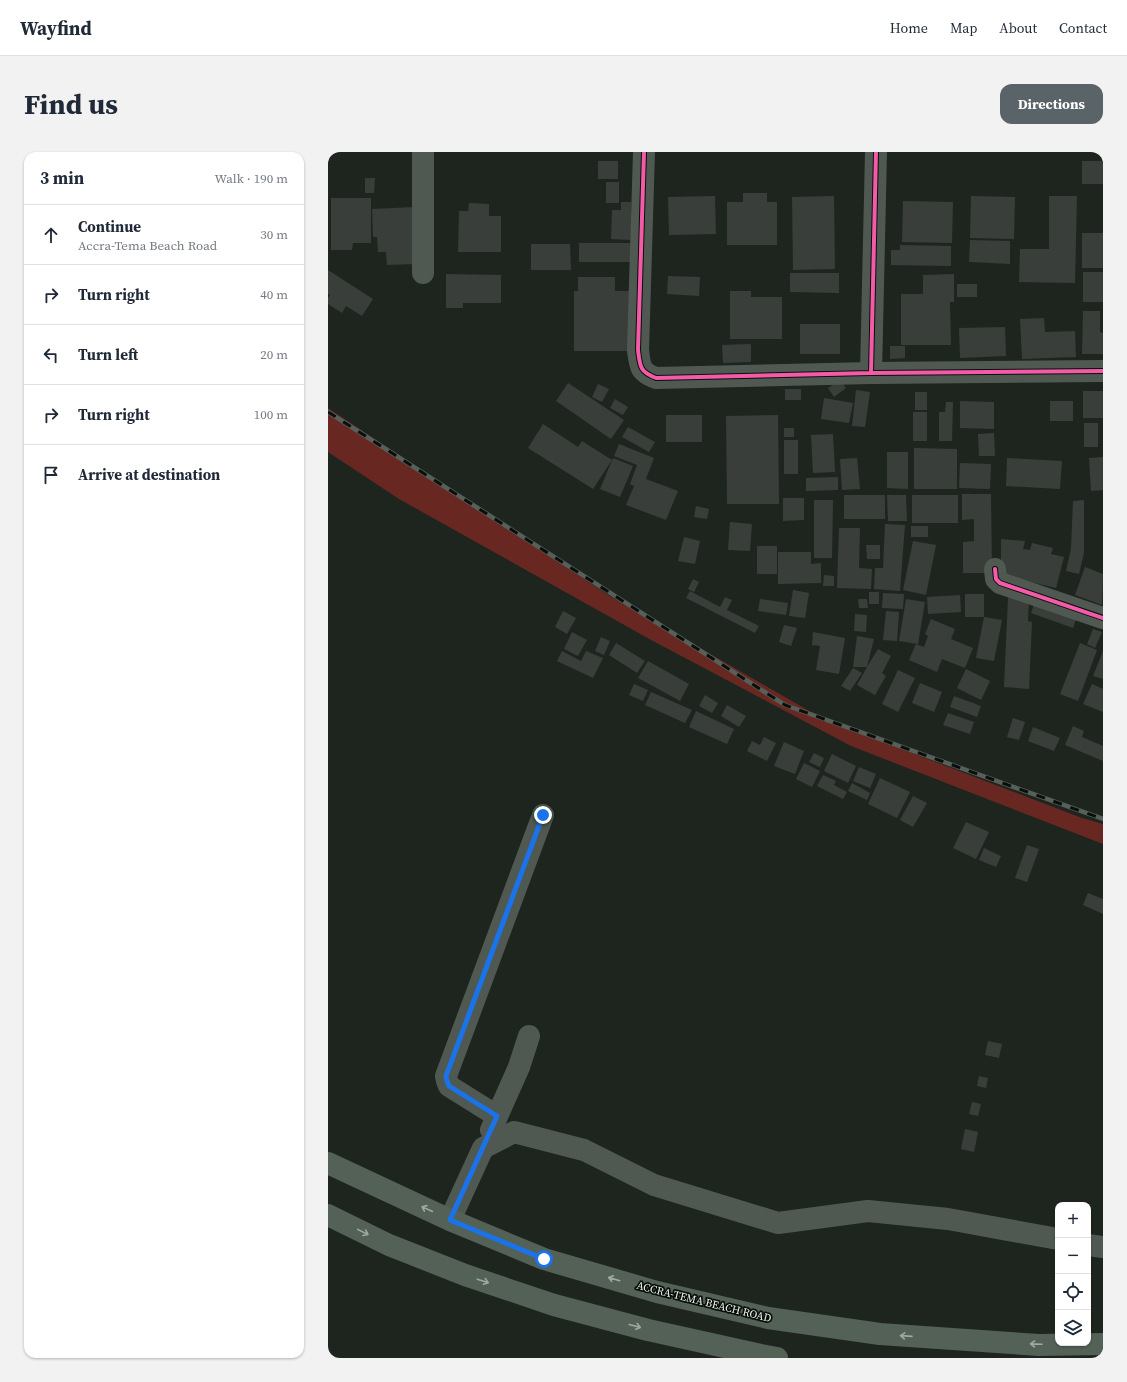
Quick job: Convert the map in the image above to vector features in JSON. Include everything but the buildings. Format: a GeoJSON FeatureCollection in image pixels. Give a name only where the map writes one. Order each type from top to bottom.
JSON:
{"type":"FeatureCollection","features":[{"type":"Feature","properties":{"kind":"main road","name":"ACCRA-TEMA BEACH ROAD"},"geometry":{"type":"LineString","coordinates":[[328,1163],[450,1220],[544,1259],[657,1292],[768,1318],[880,1334],[1039,1345],[1103,1344]]}},
{"type":"Feature","properties":{"kind":"main road"},"geometry":{"type":"LineString","coordinates":[[328,1215],[389,1245],[465,1275],[554,1305],[648,1330],[761,1356],[777,1358]]}},
{"type":"Feature","properties":{"kind":"street"},"geometry":{"type":"LineString","coordinates":[[423,152],[423,273]]}},
{"type":"Feature","properties":{"kind":"street"},"geometry":{"type":"LineString","coordinates":[[644,152],[638,350],[640,365],[646,374],[656,378],[872,373],[1103,371]]}},
{"type":"Feature","properties":{"kind":"street"},"geometry":{"type":"LineString","coordinates":[[872,373],[876,152]]}},
{"type":"Feature","properties":{"kind":"street"},"geometry":{"type":"LineString","coordinates":[[995,569],[996,579],[1000,583],[1103,618]]}},
{"type":"Feature","properties":{"kind":"street"},"geometry":{"type":"LineString","coordinates":[[497,1116],[449,1086],[446,1076],[543,815]]}},
{"type":"Feature","properties":{"kind":"street"},"geometry":{"type":"LineString","coordinates":[[450,1220],[519,1067],[529,1036]]}},
{"type":"Feature","properties":{"kind":"street"},"geometry":{"type":"LineString","coordinates":[[450,1220],[483,1148],[514,1132],[584,1150],[654,1185],[778,1222],[868,1210],[948,1219],[1055,1238]]}},
{"type":"Feature","properties":{"kind":"shaded area"},"geometry":{"type":"Polygon","coordinates":[[[328,408],[608,595],[823,719],[1082,818],[1103,824],[1103,844],[851,746],[653,641],[399,499],[328,452],[328,408]]]}},
{"type":"Feature","properties":{"kind":"railway"},"geometry":{"type":"LineString","coordinates":[[328,412],[785,705],[1103,819]]}},
{"type":"Feature","properties":{"kind":"cycle path"},"geometry":{"type":"LineString","coordinates":[[644,152],[638,350],[640,365],[644,371],[656,378],[871,373]]}},
{"type":"Feature","properties":{"kind":"cycle path"},"geometry":{"type":"LineString","coordinates":[[876,152],[871,373],[1103,371]]}},
{"type":"Feature","properties":{"kind":"cycle path"},"geometry":{"type":"LineString","coordinates":[[995,569],[996,579],[1000,583],[1103,618]]}},
{"type":"Feature","properties":{"kind":"route"},"geometry":{"type":"LineString","coordinates":[[543,815],[446,1076],[449,1086],[497,1116],[450,1220],[544,1259]]}}]}
